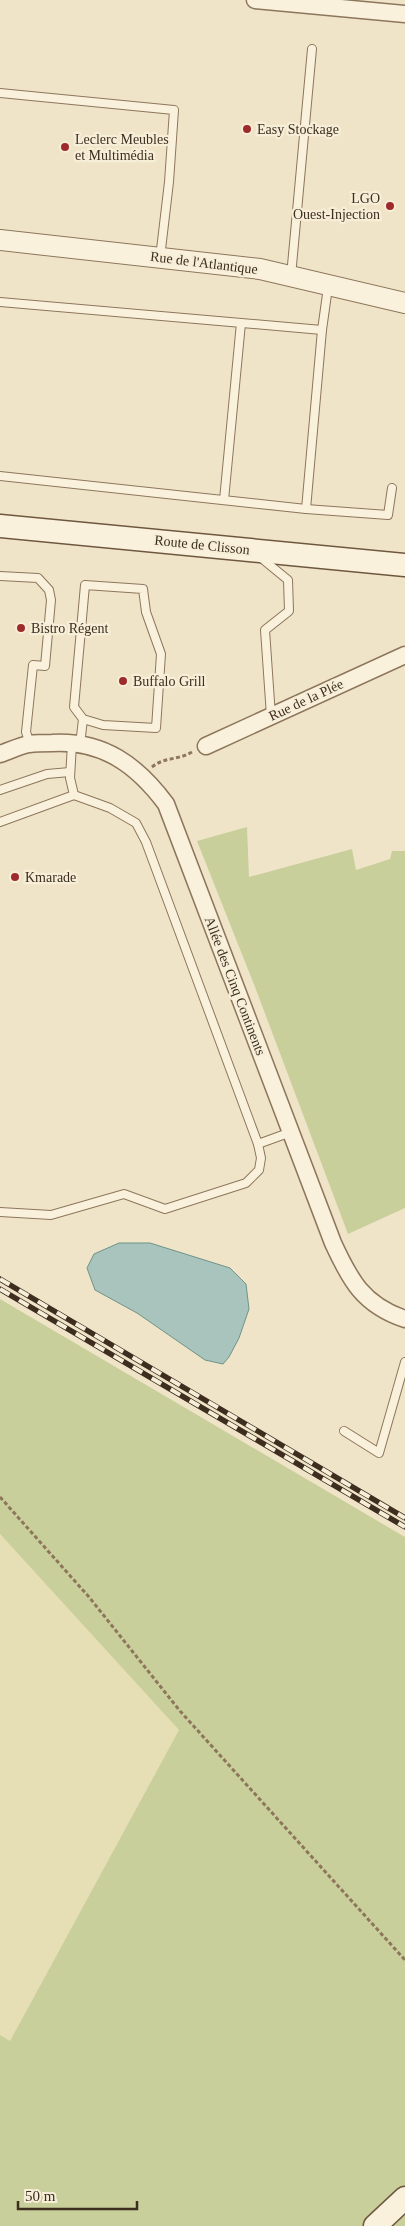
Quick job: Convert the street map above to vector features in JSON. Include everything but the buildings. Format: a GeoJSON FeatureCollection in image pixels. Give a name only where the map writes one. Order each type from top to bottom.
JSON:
{"type":"FeatureCollection","features":[{"type":"Feature","properties":{"kind":"main road","name":"Route de Clisson"},"geometry":{"type":"LineString","coordinates":[[0,526],[405,565]]}},
{"type":"Feature","properties":{"kind":"main road"},"geometry":{"type":"LineString","coordinates":[[375,2226],[405,2198]]}},
{"type":"Feature","properties":{"kind":"street"},"geometry":{"type":"LineString","coordinates":[[255,0],[405,14]]}},
{"type":"Feature","properties":{"kind":"street","name":"Rue de l'Atlantique"},"geometry":{"type":"LineString","coordinates":[[0,240],[260,269],[405,303]]}},
{"type":"Feature","properties":{"kind":"street","name":"Rue de la Plée"},"geometry":{"type":"LineString","coordinates":[[206,746],[405,655]]}},
{"type":"Feature","properties":{"kind":"street","name":"Allée des Cinq Continents"},"geometry":{"type":"LineString","coordinates":[[0,754],[30,744],[76,744],[100,748],[123,761],[142,775],[149,781],[166,804],[333,1243],[348,1277],[370,1302],[405,1319]]}},
{"type":"Feature","properties":{"kind":"lane"},"geometry":{"type":"LineString","coordinates":[[291,276],[312,49]]}},
{"type":"Feature","properties":{"kind":"lane"},"geometry":{"type":"LineString","coordinates":[[0,93],[174,110],[169,182],[160,258]]}},
{"type":"Feature","properties":{"kind":"lane"},"geometry":{"type":"LineString","coordinates":[[306,509],[322,330],[328,285]]}},
{"type":"Feature","properties":{"kind":"lane"},"geometry":{"type":"LineString","coordinates":[[0,302],[322,330]]}},
{"type":"Feature","properties":{"kind":"lane"},"geometry":{"type":"LineString","coordinates":[[224,500],[241,323]]}},
{"type":"Feature","properties":{"kind":"lane"},"geometry":{"type":"LineString","coordinates":[[0,476],[306,509],[388,515],[392,488]]}},
{"type":"Feature","properties":{"kind":"lane"},"geometry":{"type":"LineString","coordinates":[[252,550],[288,580],[289,611],[266,630],[271,716]]}},
{"type":"Feature","properties":{"kind":"lane"},"geometry":{"type":"LineString","coordinates":[[0,576],[38,578],[49,590],[51,600],[45,666],[33,666],[26,732],[30,744]]}},
{"type":"Feature","properties":{"kind":"lane"},"geometry":{"type":"LineString","coordinates":[[85,585],[143,589],[146,612],[161,654],[156,728],[102,725],[83,719],[74,707],[85,585]]}},
{"type":"Feature","properties":{"kind":"lane"},"geometry":{"type":"LineString","coordinates":[[74,795],[70,772],[83,719]]}},
{"type":"Feature","properties":{"kind":"lane"},"geometry":{"type":"LineString","coordinates":[[0,790],[47,774],[70,772]]}},
{"type":"Feature","properties":{"kind":"lane"},"geometry":{"type":"LineString","coordinates":[[0,822],[74,795],[110,808],[136,823],[146,842],[258,1144],[261,1158],[259,1170],[246,1183],[165,1209],[124,1194],[51,1214],[0,1212]]}},
{"type":"Feature","properties":{"kind":"lane"},"geometry":{"type":"LineString","coordinates":[[258,1144],[291,1132]]}},
{"type":"Feature","properties":{"kind":"lane"},"geometry":{"type":"LineString","coordinates":[[344,1431],[379,1453],[405,1362]]}},
{"type":"Feature","properties":{"kind":"path"},"geometry":{"type":"LineString","coordinates":[[142,775],[158,762],[177,759],[206,746]]}},
{"type":"Feature","properties":{"kind":"path"},"geometry":{"type":"LineString","coordinates":[[0,1497],[89,1597],[180,1711],[405,1960]]}},
{"type":"Feature","properties":{"kind":"shaded area"},"geometry":{"type":"Polygon","coordinates":[[[0,1534],[179,1730],[10,2041],[0,2035],[0,1534]]]}},
{"type":"Feature","properties":{"kind":"green space"},"geometry":{"type":"Polygon","coordinates":[[[247,827],[249,877],[352,849],[356,870],[390,859],[392,851],[405,851],[405,1208],[348,1234],[255,987],[197,841],[247,827]]]}},
{"type":"Feature","properties":{"kind":"green space"},"geometry":{"type":"Polygon","coordinates":[[[0,1299],[405,1537],[405,2226],[0,2226],[0,2035],[10,2041],[179,1730],[0,1534],[0,1299]]]}},
{"type":"Feature","properties":{"kind":"water"},"geometry":{"type":"Polygon","coordinates":[[[119,1243],[150,1243],[230,1268],[246,1284],[249,1309],[239,1338],[223,1364],[205,1360],[137,1313],[95,1290],[87,1268],[94,1254],[119,1243]]]}},
{"type":"Feature","properties":{"kind":"railway"},"geometry":{"type":"LineString","coordinates":[[0,1279],[405,1518]]}},
{"type":"Feature","properties":{"kind":"railway"},"geometry":{"type":"LineString","coordinates":[[0,1289],[405,1527]]}},
{"type":"Feature","properties":{"kind":"place","name":"Easy Stockage"},"geometry":{"type":"Point","coordinates":[247,129]}},
{"type":"Feature","properties":{"kind":"place","name":"Leclerc Meubles et Multimédia"},"geometry":{"type":"Point","coordinates":[65,147]}},
{"type":"Feature","properties":{"kind":"place","name":"LGO Ouest-Injection"},"geometry":{"type":"Point","coordinates":[390,206]}},
{"type":"Feature","properties":{"kind":"place","name":"Bistro Régent"},"geometry":{"type":"Point","coordinates":[21,628]}},
{"type":"Feature","properties":{"kind":"place","name":"Buffalo Grill"},"geometry":{"type":"Point","coordinates":[123,681]}},
{"type":"Feature","properties":{"kind":"place","name":"Kmarade"},"geometry":{"type":"Point","coordinates":[15,877]}}]}
